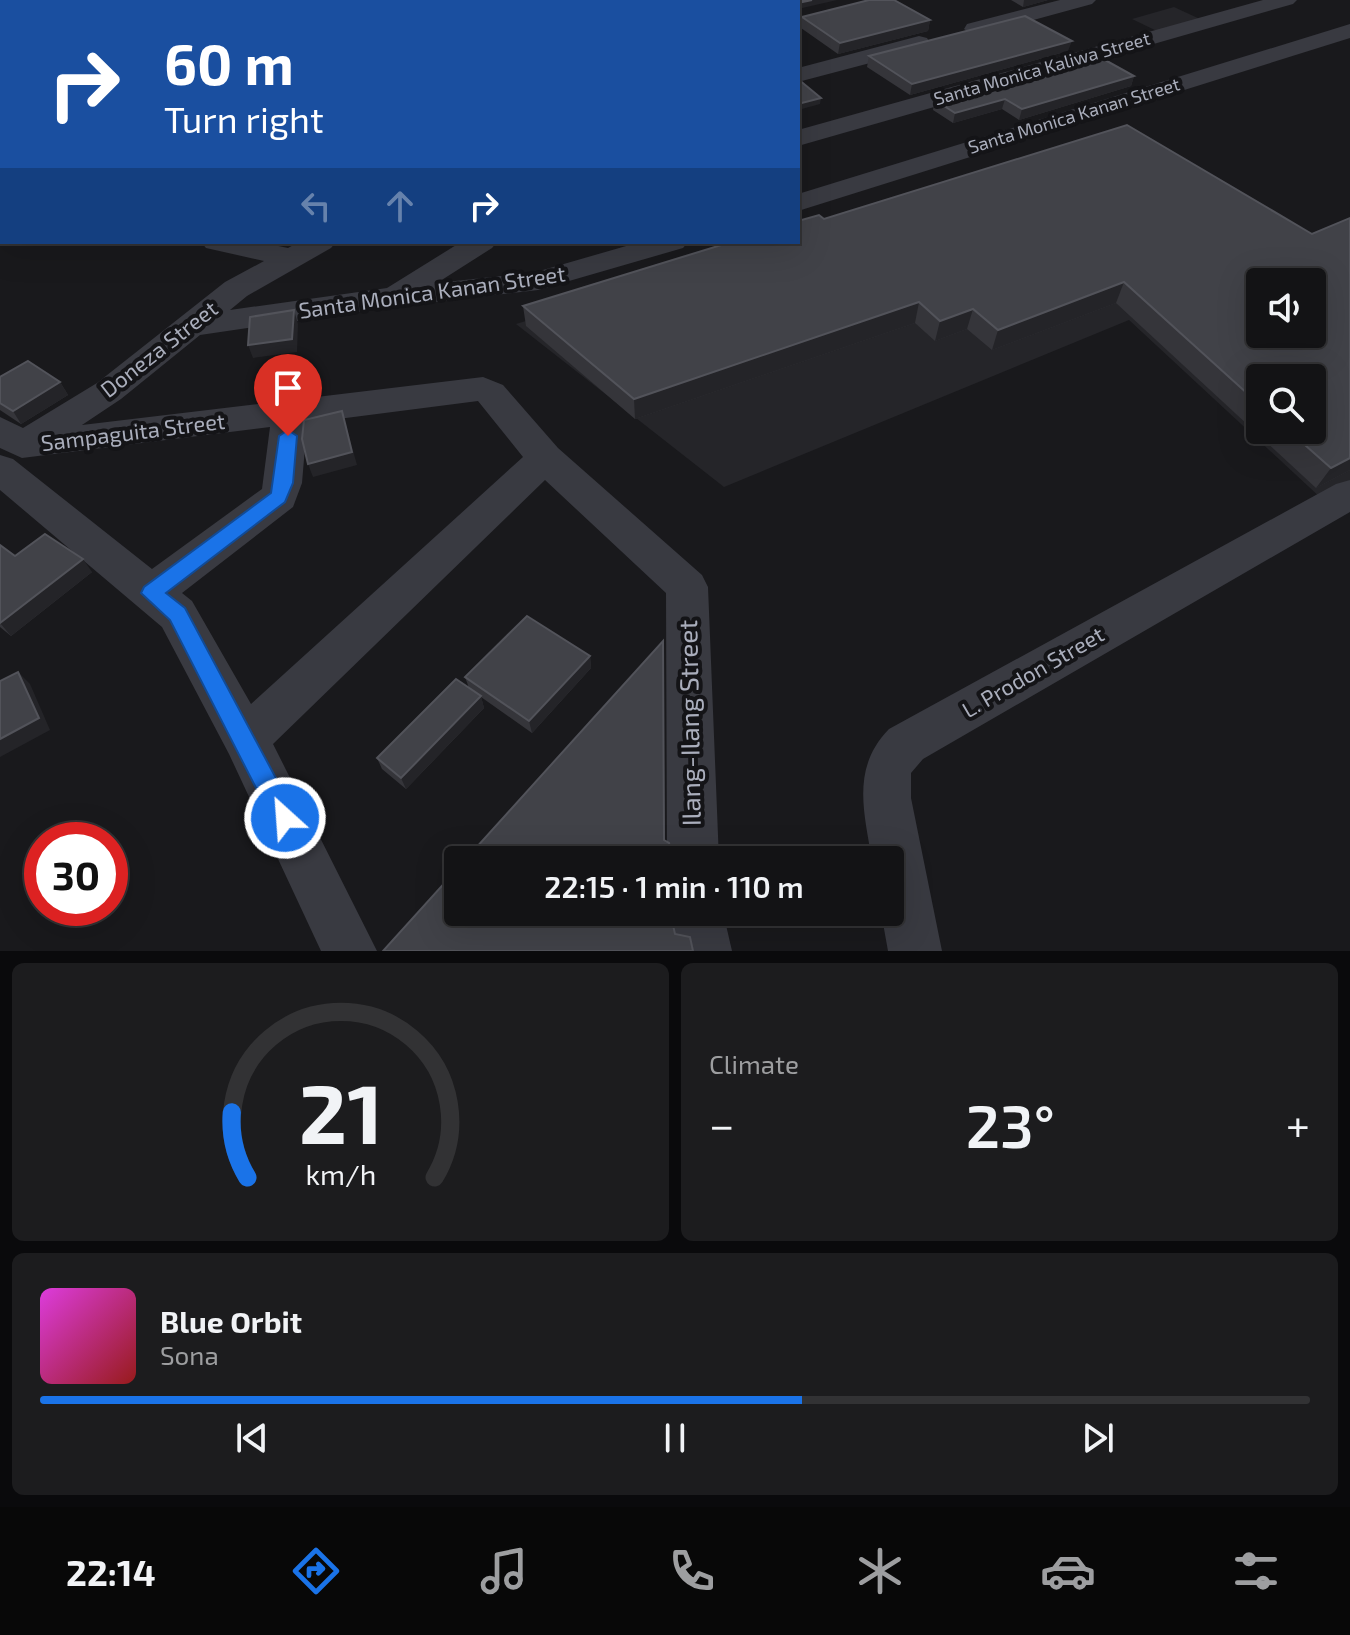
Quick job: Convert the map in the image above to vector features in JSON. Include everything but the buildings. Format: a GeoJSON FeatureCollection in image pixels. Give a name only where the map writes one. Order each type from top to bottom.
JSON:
{"type":"FeatureCollection","features":[{"type":"Feature","properties":{"kind":"street"},"geometry":{"type":"LineString","coordinates":[[800,74],[1085,0]]}},
{"type":"Feature","properties":{"kind":"street","name":"Santa Monica Kaliwa Street"},"geometry":{"type":"LineString","coordinates":[[800,137],[1286,0]]}},
{"type":"Feature","properties":{"kind":"street"},"geometry":{"type":"LineString","coordinates":[[1210,22],[1279,52]]}},
{"type":"Feature","properties":{"kind":"street","name":"Santa Monica Kanan Street"},"geometry":{"type":"LineString","coordinates":[[800,202],[1350,31]]}},
{"type":"Feature","properties":{"kind":"street"},"geometry":{"type":"LineString","coordinates":[[899,109],[963,151]]}},
{"type":"Feature","properties":{"kind":"street"},"geometry":{"type":"LineString","coordinates":[[238,244],[306,250]]}},
{"type":"Feature","properties":{"kind":"street"},"geometry":{"type":"LineString","coordinates":[[392,297],[479,244]]}},
{"type":"Feature","properties":{"kind":"street","name":"Santa Monica Kanan Street"},"geometry":{"type":"LineString","coordinates":[[188,326],[392,297],[538,281],[666,244]]}},
{"type":"Feature","properties":{"kind":"street","name":"Doneza Street"},"geometry":{"type":"LineString","coordinates":[[5,451],[109,391],[236,289],[306,250]]}},
{"type":"Feature","properties":{"kind":"street","name":"Sampaguita Street"},"geometry":{"type":"LineString","coordinates":[[5,451],[483,389],[498,399],[545,458]]}},
{"type":"Feature","properties":{"kind":"street"},"geometry":{"type":"LineString","coordinates":[[151,593],[279,497],[290,412]]}},
{"type":"Feature","properties":{"kind":"street"},"geometry":{"type":"LineString","coordinates":[[5,451],[151,593],[177,614],[246,739],[350,951]]}},
{"type":"Feature","properties":{"kind":"street"},"geometry":{"type":"LineString","coordinates":[[246,739],[545,458]]}},
{"type":"Feature","properties":{"kind":"street","name":"Ilang-Ilang Street"},"geometry":{"type":"LineString","coordinates":[[545,458],[687,587],[693,846]]}},
{"type":"Feature","properties":{"kind":"street","name":"L. Prodon Street"},"geometry":{"type":"LineString","coordinates":[[915,951],[886,798],[885,777],[890,760],[906,744],[1350,494]]}},
{"type":"Feature","properties":{"kind":"street"},"geometry":{"type":"LineString","coordinates":[[699,926],[705,951]]}},
{"type":"Feature","properties":{"kind":"shaded area"},"geometry":{"type":"Polygon","coordinates":[[[1174,7],[1202,20],[1161,33],[1132,19],[1174,7]]]}},
{"type":"Feature","properties":{"kind":"shaded area"},"geometry":{"type":"Polygon","coordinates":[[[1350,227],[1350,485],[1323,500],[1263,444],[1326,444],[1326,364],[1246,364],[1246,429],[1129,320],[724,487],[516,324],[776,244],[1304,247],[1350,227]]]}},
{"type":"Feature","properties":{"kind":"route"},"geometry":{"type":"LineString","coordinates":[[285,818],[246,739],[177,614],[151,593],[262,513],[279,497],[288,436]]}}]}
